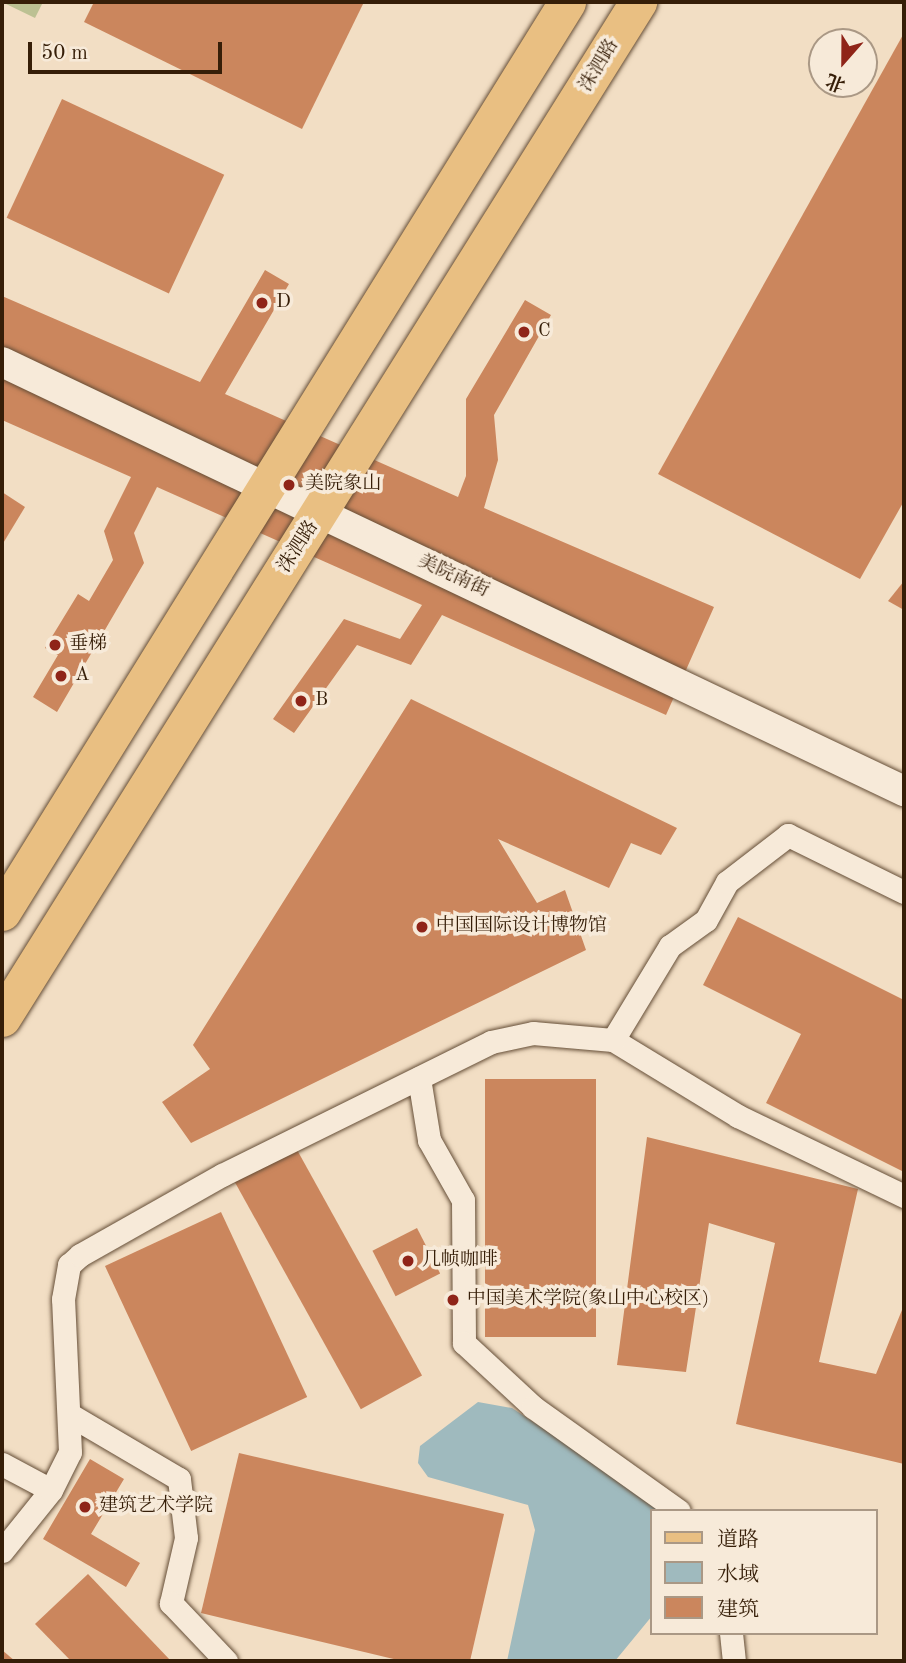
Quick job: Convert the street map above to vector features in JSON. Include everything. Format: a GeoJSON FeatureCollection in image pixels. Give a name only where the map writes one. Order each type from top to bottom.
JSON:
{"type":"FeatureCollection","features":[{"type":"Feature","properties":{"kind":"main road"},"geometry":{"type":"LineString","coordinates":[[2,912],[567,2]]}},
{"type":"Feature","properties":{"kind":"main road","name":"洙泗路"},"geometry":{"type":"LineString","coordinates":[[2,1018],[320,514],[638,2]]}},
{"type":"Feature","properties":{"kind":"street","name":"美院南街"},"geometry":{"type":"LineString","coordinates":[[2,362],[268,486],[320,514],[904,792]]}},
{"type":"Feature","properties":{"kind":"street"},"geometry":{"type":"LineString","coordinates":[[613,1040],[670,946],[706,920],[727,881],[788,835],[904,892]]}},
{"type":"Feature","properties":{"kind":"street"},"geometry":{"type":"LineString","coordinates":[[2,1551],[51,1490],[70,1452],[72,1416],[62,1322],[69,1265],[222,1175],[491,1042],[533,1033],[613,1040],[738,1116],[904,1196]]}},
{"type":"Feature","properties":{"kind":"street"},"geometry":{"type":"LineString","coordinates":[[419,1078],[429,1140],[463,1200],[464,1343],[533,1407],[676,1509]]}},
{"type":"Feature","properties":{"kind":"street"},"geometry":{"type":"LineString","coordinates":[[72,1416],[179,1479],[186,1538],[171,1603],[226,1661]]}},
{"type":"Feature","properties":{"kind":"street"},"geometry":{"type":"LineString","coordinates":[[2,1464],[51,1490]]}},
{"type":"Feature","properties":{"kind":"street"},"geometry":{"type":"LineString","coordinates":[[731,1635],[734,1661]]}},
{"type":"Feature","properties":{"kind":"green space"},"geometry":{"type":"Polygon","coordinates":[[[2,2],[43,2],[35,18],[2,2]]]}},
{"type":"Feature","properties":{"kind":"water"},"geometry":{"type":"Polygon","coordinates":[[[478,1402],[512,1408],[656,1503],[656,1509],[650,1509],[650,1618],[615,1661],[507,1661],[535,1530],[528,1505],[428,1477],[418,1463],[420,1446],[478,1402]]]}},
{"type":"Feature","properties":{"kind":"building"},"geometry":{"type":"Polygon","coordinates":[[[94,2],[364,2],[302,129],[84,22],[94,2]]]}},
{"type":"Feature","properties":{"kind":"building"},"geometry":{"type":"Polygon","coordinates":[[[904,33],[904,501],[860,579],[658,474],[868,98],[878,98],[878,80],[904,33]]]}},
{"type":"Feature","properties":{"kind":"building"},"geometry":{"type":"Polygon","coordinates":[[[62,99],[224,175],[169,293],[7,218],[62,99]]]}},
{"type":"Feature","properties":{"kind":"building","name":"美院象山"},"geometry":{"type":"Polygon","coordinates":[[[265,270],[289,284],[225,394],[458,497],[466,476],[466,399],[525,300],[551,315],[494,415],[498,460],[484,508],[714,607],[666,715],[442,615],[411,665],[357,645],[294,733],[273,719],[344,619],[400,639],[422,605],[157,487],[134,533],[144,563],[57,712],[33,697],[58,655],[45,648],[78,594],[89,601],[113,560],[104,531],[131,477],[2,420],[2,296],[200,382],[265,270]]]}},
{"type":"Feature","properties":{"kind":"building"},"geometry":{"type":"Polygon","coordinates":[[[2,492],[25,507],[2,545],[2,492]]]}},
{"type":"Feature","properties":{"kind":"building"},"geometry":{"type":"Polygon","coordinates":[[[904,581],[904,610],[888,601],[904,581]]]}},
{"type":"Feature","properties":{"kind":"building","name":"中国国际设计博物馆"},"geometry":{"type":"Polygon","coordinates":[[[411,699],[677,828],[661,855],[631,843],[609,888],[498,839],[537,903],[565,890],[586,950],[191,1143],[162,1102],[210,1069],[193,1045],[411,699]]]}},
{"type":"Feature","properties":{"kind":"building"},"geometry":{"type":"Polygon","coordinates":[[[738,917],[904,1000],[904,1172],[766,1103],[801,1034],[703,985],[738,917]]]}},
{"type":"Feature","properties":{"kind":"building"},"geometry":{"type":"Polygon","coordinates":[[[485,1079],[596,1079],[596,1337],[485,1337],[485,1079]]]}},
{"type":"Feature","properties":{"kind":"building"},"geometry":{"type":"Polygon","coordinates":[[[647,1137],[858,1189],[819,1362],[876,1374],[904,1305],[904,1464],[736,1424],[775,1243],[709,1223],[686,1372],[617,1365],[647,1137]]]}},
{"type":"Feature","properties":{"kind":"building"},"geometry":{"type":"Polygon","coordinates":[[[296,1148],[422,1375],[361,1409],[235,1182],[296,1148]]]}},
{"type":"Feature","properties":{"kind":"building"},"geometry":{"type":"Polygon","coordinates":[[[221,1212],[307,1397],[191,1451],[105,1266],[221,1212]]]}},
{"type":"Feature","properties":{"kind":"building"},"geometry":{"type":"Polygon","coordinates":[[[417,1228],[440,1273],[396,1296],[372,1251],[417,1228]]]}},
{"type":"Feature","properties":{"kind":"building"},"geometry":{"type":"Polygon","coordinates":[[[239,1453],[504,1514],[470,1661],[402,1661],[201,1613],[239,1453]]]}},
{"type":"Feature","properties":{"kind":"building","name":"建筑艺术学院"},"geometry":{"type":"Polygon","coordinates":[[[90,1459],[124,1479],[91,1534],[140,1563],[126,1587],[43,1539],[90,1459]]]}},
{"type":"Feature","properties":{"kind":"building"},"geometry":{"type":"Polygon","coordinates":[[[88,1574],[171,1661],[71,1661],[35,1624],[88,1574]]]}},
{"type":"Feature","properties":{"kind":"building"},"geometry":{"type":"Polygon","coordinates":[[[2,1650],[15,1661],[2,1661],[2,1650]]]}},
{"type":"Feature","properties":{"kind":"place","name":"D"},"geometry":{"type":"Point","coordinates":[262,303]}},
{"type":"Feature","properties":{"kind":"place","name":"C"},"geometry":{"type":"Point","coordinates":[524,332]}},
{"type":"Feature","properties":{"kind":"place","name":"美院象山"},"geometry":{"type":"Point","coordinates":[289,485]}},
{"type":"Feature","properties":{"kind":"place","name":"垂梯"},"geometry":{"type":"Point","coordinates":[55,645]}},
{"type":"Feature","properties":{"kind":"place","name":"A"},"geometry":{"type":"Point","coordinates":[61,676]}},
{"type":"Feature","properties":{"kind":"place","name":"B"},"geometry":{"type":"Point","coordinates":[301,701]}},
{"type":"Feature","properties":{"kind":"place","name":"中国国际设计博物馆"},"geometry":{"type":"Point","coordinates":[422,927]}},
{"type":"Feature","properties":{"kind":"place","name":"几帧咖啡"},"geometry":{"type":"Point","coordinates":[408,1261]}},
{"type":"Feature","properties":{"kind":"place","name":"中国美术学院(象山中心校区)"},"geometry":{"type":"Point","coordinates":[453,1300]}},
{"type":"Feature","properties":{"kind":"place","name":"建筑艺术学院"},"geometry":{"type":"Point","coordinates":[85,1507]}}]}
